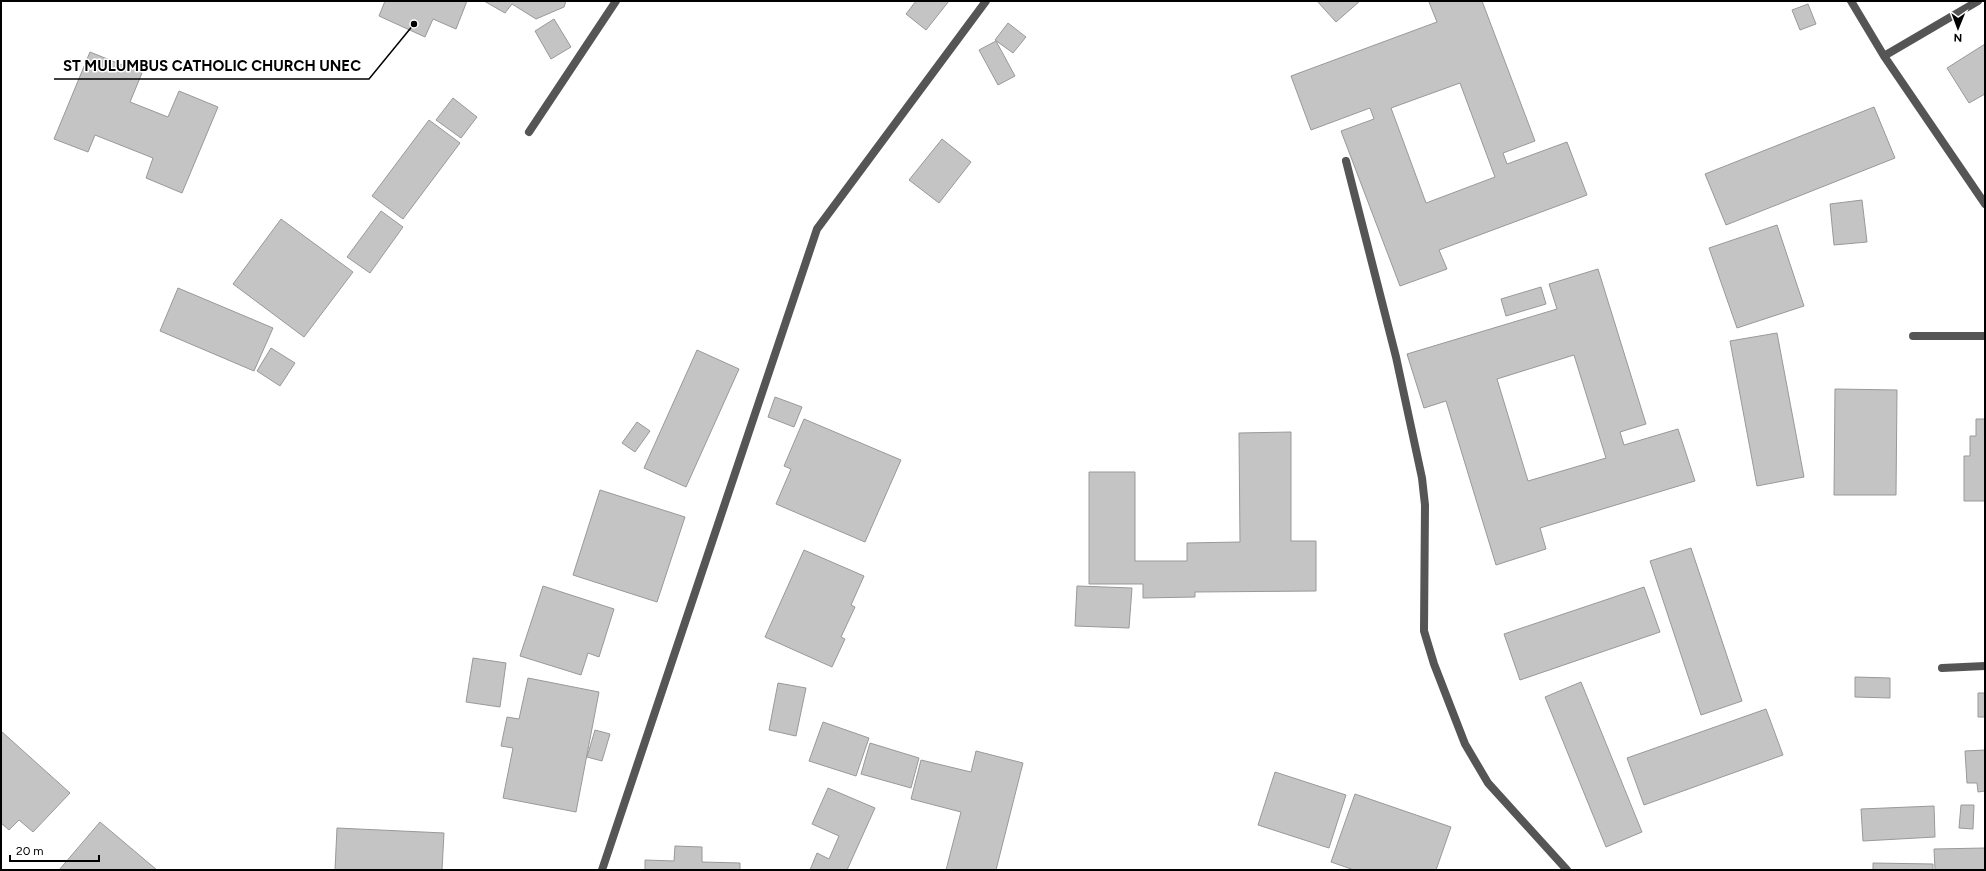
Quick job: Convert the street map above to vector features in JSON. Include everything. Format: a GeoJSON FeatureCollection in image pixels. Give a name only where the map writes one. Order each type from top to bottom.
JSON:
{"type":"FeatureCollection","features":[{"type":"Feature","properties":{"kind":"street"},"geometry":{"type":"LineString","coordinates":[[529,132],[616,1]]}},
{"type":"Feature","properties":{"kind":"street"},"geometry":{"type":"LineString","coordinates":[[602,870],[817,229],[986,1]]}},
{"type":"Feature","properties":{"kind":"street"},"geometry":{"type":"LineString","coordinates":[[1851,1],[1884,56],[1985,204]]}},
{"type":"Feature","properties":{"kind":"street"},"geometry":{"type":"LineString","coordinates":[[1884,56],[1978,1]]}},
{"type":"Feature","properties":{"kind":"street"},"geometry":{"type":"LineString","coordinates":[[1346,161],[1396,357],[1422,478],[1425,505],[1424,631],[1434,664],[1465,744],[1488,783],[1567,870]]}},
{"type":"Feature","properties":{"kind":"street"},"geometry":{"type":"LineString","coordinates":[[1914,336],[1985,336]]}},
{"type":"Feature","properties":{"kind":"street"},"geometry":{"type":"LineString","coordinates":[[1942,668],[1985,666]]}},
{"type":"Feature","properties":{"kind":"building"},"geometry":{"type":"Polygon","coordinates":[[[385,1],[467,1],[456,29],[433,19],[425,37],[379,16],[385,1]]]}},
{"type":"Feature","properties":{"kind":"building"},"geometry":{"type":"Polygon","coordinates":[[[484,1],[566,1],[564,7],[536,19],[512,4],[505,13],[484,1]]]}},
{"type":"Feature","properties":{"kind":"building"},"geometry":{"type":"Polygon","coordinates":[[[916,1],[949,1],[926,30],[906,14],[916,1]]]}},
{"type":"Feature","properties":{"kind":"building"},"geometry":{"type":"Polygon","coordinates":[[[1317,1],[1360,1],[1336,22],[1317,1]]]}},
{"type":"Feature","properties":{"kind":"building"},"geometry":{"type":"Polygon","coordinates":[[[1482,1],[1535,141],[1503,153],[1507,164],[1567,142],[1587,195],[1439,250],[1447,269],[1400,286],[1341,131],[1374,119],[1370,108],[1311,130],[1291,76],[1437,22],[1429,2],[1482,1]],[[1460,83],[1391,108],[1426,203],[1495,177],[1460,83]]]}},
{"type":"Feature","properties":{"kind":"building"},"geometry":{"type":"Polygon","coordinates":[[[1808,4],[1816,24],[1800,30],[1792,10],[1808,4]]]}},
{"type":"Feature","properties":{"kind":"building"},"geometry":{"type":"Polygon","coordinates":[[[554,19],[571,47],[551,59],[535,31],[554,19]]]}},
{"type":"Feature","properties":{"kind":"building"},"geometry":{"type":"Polygon","coordinates":[[[1008,23],[1026,37],[1013,53],[995,40],[1008,23]]]}},
{"type":"Feature","properties":{"kind":"building"},"geometry":{"type":"Polygon","coordinates":[[[996,41],[1015,76],[998,85],[979,50],[996,41]]]}},
{"type":"Feature","properties":{"kind":"building"},"geometry":{"type":"Polygon","coordinates":[[[1985,44],[1985,94],[1969,103],[1947,68],[1985,44]]]}},
{"type":"Feature","properties":{"kind":"building"},"geometry":{"type":"Polygon","coordinates":[[[90,52],[142,73],[130,102],[168,117],[179,91],[218,107],[182,193],[146,178],[153,158],[95,135],[88,152],[54,139],[90,52]]]}},
{"type":"Feature","properties":{"kind":"building"},"geometry":{"type":"Polygon","coordinates":[[[453,98],[477,117],[461,138],[436,120],[453,98]]]}},
{"type":"Feature","properties":{"kind":"building"},"geometry":{"type":"Polygon","coordinates":[[[1874,107],[1895,158],[1726,225],[1705,174],[1874,107]]]}},
{"type":"Feature","properties":{"kind":"building"},"geometry":{"type":"Polygon","coordinates":[[[429,120],[460,143],[403,219],[372,196],[429,120]]]}},
{"type":"Feature","properties":{"kind":"building"},"geometry":{"type":"Polygon","coordinates":[[[942,139],[971,162],[939,203],[909,180],[942,139]]]}},
{"type":"Feature","properties":{"kind":"building"},"geometry":{"type":"Polygon","coordinates":[[[1862,200],[1867,242],[1834,245],[1830,204],[1862,200]]]}},
{"type":"Feature","properties":{"kind":"building"},"geometry":{"type":"Polygon","coordinates":[[[381,211],[403,227],[370,273],[347,257],[381,211]]]}},
{"type":"Feature","properties":{"kind":"building"},"geometry":{"type":"Polygon","coordinates":[[[281,219],[353,272],[304,337],[233,284],[281,219]]]}},
{"type":"Feature","properties":{"kind":"building"},"geometry":{"type":"Polygon","coordinates":[[[1777,225],[1804,306],[1737,328],[1709,248],[1777,225]]]}},
{"type":"Feature","properties":{"kind":"building"},"geometry":{"type":"Polygon","coordinates":[[[1598,269],[1646,424],[1620,432],[1624,445],[1678,429],[1695,481],[1540,528],[1546,549],[1496,565],[1446,401],[1424,408],[1407,354],[1557,309],[1549,284],[1598,269]],[[1574,355],[1497,379],[1528,481],[1606,458],[1574,355]]]}},
{"type":"Feature","properties":{"kind":"building"},"geometry":{"type":"Polygon","coordinates":[[[1541,287],[1546,304],[1506,316],[1501,299],[1541,287]]]}},
{"type":"Feature","properties":{"kind":"building"},"geometry":{"type":"Polygon","coordinates":[[[178,288],[273,328],[254,371],[160,331],[178,288]]]}},
{"type":"Feature","properties":{"kind":"building"},"geometry":{"type":"Polygon","coordinates":[[[1777,333],[1804,477],[1757,486],[1730,341],[1777,333]]]}},
{"type":"Feature","properties":{"kind":"building"},"geometry":{"type":"Polygon","coordinates":[[[271,348],[295,363],[280,386],[257,371],[271,348]]]}},
{"type":"Feature","properties":{"kind":"building"},"geometry":{"type":"Polygon","coordinates":[[[697,350],[739,369],[686,487],[644,468],[697,350]]]}},
{"type":"Feature","properties":{"kind":"building"},"geometry":{"type":"Polygon","coordinates":[[[1835,389],[1897,390],[1896,495],[1834,495],[1835,389]]]}},
{"type":"Feature","properties":{"kind":"building"},"geometry":{"type":"Polygon","coordinates":[[[775,397],[802,407],[794,427],[768,417],[775,397]]]}},
{"type":"Feature","properties":{"kind":"building"},"geometry":{"type":"Polygon","coordinates":[[[804,419],[901,460],[865,542],[776,504],[791,469],[784,466],[804,419]]]}},
{"type":"Feature","properties":{"kind":"building"},"geometry":{"type":"Polygon","coordinates":[[[1976,419],[1985,419],[1985,501],[1964,501],[1964,456],[1970,456],[1970,436],[1976,436],[1976,419]]]}},
{"type":"Feature","properties":{"kind":"building"},"geometry":{"type":"Polygon","coordinates":[[[637,422],[650,431],[635,452],[622,443],[637,422]]]}},
{"type":"Feature","properties":{"kind":"building"},"geometry":{"type":"Polygon","coordinates":[[[1291,432],[1291,541],[1316,541],[1316,591],[1195,592],[1195,597],[1143,598],[1143,584],[1089,584],[1089,472],[1135,472],[1135,561],[1187,561],[1187,543],[1240,542],[1239,433],[1291,432]]]}},
{"type":"Feature","properties":{"kind":"building"},"geometry":{"type":"Polygon","coordinates":[[[600,490],[685,517],[657,602],[573,575],[600,490]]]}},
{"type":"Feature","properties":{"kind":"building"},"geometry":{"type":"Polygon","coordinates":[[[1691,548],[1742,701],[1701,715],[1650,561],[1691,548]]]}},
{"type":"Feature","properties":{"kind":"building"},"geometry":{"type":"Polygon","coordinates":[[[804,550],[864,576],[851,605],[855,607],[841,637],[845,639],[832,667],[765,637],[804,550]]]}},
{"type":"Feature","properties":{"kind":"building"},"geometry":{"type":"Polygon","coordinates":[[[543,586],[614,609],[599,657],[588,653],[581,675],[520,656],[543,586]]]}},
{"type":"Feature","properties":{"kind":"building"},"geometry":{"type":"Polygon","coordinates":[[[1077,586],[1132,588],[1129,628],[1075,626],[1077,586]]]}},
{"type":"Feature","properties":{"kind":"building"},"geometry":{"type":"Polygon","coordinates":[[[1644,587],[1660,632],[1520,680],[1504,634],[1644,587]]]}},
{"type":"Feature","properties":{"kind":"building"},"geometry":{"type":"Polygon","coordinates":[[[473,658],[506,663],[500,707],[466,702],[473,658]]]}},
{"type":"Feature","properties":{"kind":"building"},"geometry":{"type":"Polygon","coordinates":[[[1855,677],[1890,678],[1890,698],[1855,697],[1855,677]]]}},
{"type":"Feature","properties":{"kind":"building"},"geometry":{"type":"Polygon","coordinates":[[[528,678],[599,692],[576,812],[503,798],[513,748],[501,746],[507,717],[519,719],[528,678]]]}},
{"type":"Feature","properties":{"kind":"building"},"geometry":{"type":"Polygon","coordinates":[[[1581,682],[1642,832],[1606,847],[1545,697],[1581,682]]]}},
{"type":"Feature","properties":{"kind":"building"},"geometry":{"type":"Polygon","coordinates":[[[778,683],[806,688],[796,736],[769,730],[778,683]]]}},
{"type":"Feature","properties":{"kind":"building"},"geometry":{"type":"Polygon","coordinates":[[[1978,693],[1985,693],[1985,717],[1978,717],[1978,693]]]}},
{"type":"Feature","properties":{"kind":"building"},"geometry":{"type":"Polygon","coordinates":[[[1766,709],[1783,755],[1644,805],[1627,758],[1766,709]]]}},
{"type":"Feature","properties":{"kind":"building"},"geometry":{"type":"Polygon","coordinates":[[[823,722],[869,738],[856,776],[809,761],[823,722]]]}},
{"type":"Feature","properties":{"kind":"building"},"geometry":{"type":"Polygon","coordinates":[[[595,730],[610,734],[602,761],[587,757],[595,730]]]}},
{"type":"Feature","properties":{"kind":"building"},"geometry":{"type":"Polygon","coordinates":[[[1,731],[70,793],[33,832],[19,820],[9,830],[1,823],[1,731]]]}},
{"type":"Feature","properties":{"kind":"building"},"geometry":{"type":"Polygon","coordinates":[[[870,743],[919,758],[911,788],[861,774],[870,743]]]}},
{"type":"Feature","properties":{"kind":"building"},"geometry":{"type":"Polygon","coordinates":[[[1985,750],[1985,791],[1978,792],[1977,783],[1967,783],[1965,751],[1985,750]]]}},
{"type":"Feature","properties":{"kind":"building"},"geometry":{"type":"Polygon","coordinates":[[[976,751],[1023,763],[996,870],[946,870],[961,812],[911,799],[921,760],[971,772],[976,751]]]}},
{"type":"Feature","properties":{"kind":"building"},"geometry":{"type":"Polygon","coordinates":[[[1275,772],[1346,795],[1329,848],[1258,825],[1275,772]]]}},
{"type":"Feature","properties":{"kind":"building"},"geometry":{"type":"Polygon","coordinates":[[[828,788],[875,808],[847,870],[810,870],[817,853],[829,859],[839,836],[812,824],[828,788]]]}},
{"type":"Feature","properties":{"kind":"building"},"geometry":{"type":"Polygon","coordinates":[[[1355,794],[1451,827],[1436,870],[1354,870],[1331,862],[1355,794]]]}},
{"type":"Feature","properties":{"kind":"building"},"geometry":{"type":"Polygon","coordinates":[[[1961,805],[1974,805],[1973,829],[1959,828],[1961,805]]]}},
{"type":"Feature","properties":{"kind":"building"},"geometry":{"type":"Polygon","coordinates":[[[1934,806],[1935,837],[1863,841],[1861,809],[1934,806]]]}},
{"type":"Feature","properties":{"kind":"building"},"geometry":{"type":"Polygon","coordinates":[[[100,822],[157,870],[59,870],[100,822]]]}},
{"type":"Feature","properties":{"kind":"building"},"geometry":{"type":"Polygon","coordinates":[[[337,828],[444,833],[442,870],[335,870],[337,828]]]}},
{"type":"Feature","properties":{"kind":"building"},"geometry":{"type":"Polygon","coordinates":[[[675,846],[702,847],[702,862],[740,863],[740,870],[645,870],[645,860],[674,861],[675,846]]]}},
{"type":"Feature","properties":{"kind":"building"},"geometry":{"type":"Polygon","coordinates":[[[1985,848],[1985,870],[1935,870],[1934,849],[1985,848]]]}},
{"type":"Feature","properties":{"kind":"building"},"geometry":{"type":"Polygon","coordinates":[[[1873,863],[1933,864],[1933,870],[1873,870],[1873,863]]]}},
{"type":"Feature","properties":{"kind":"place","name":"ST MULUMBUS CATHOLIC CHURCH UNEC"},"geometry":{"type":"Point","coordinates":[414,24]}}]}
